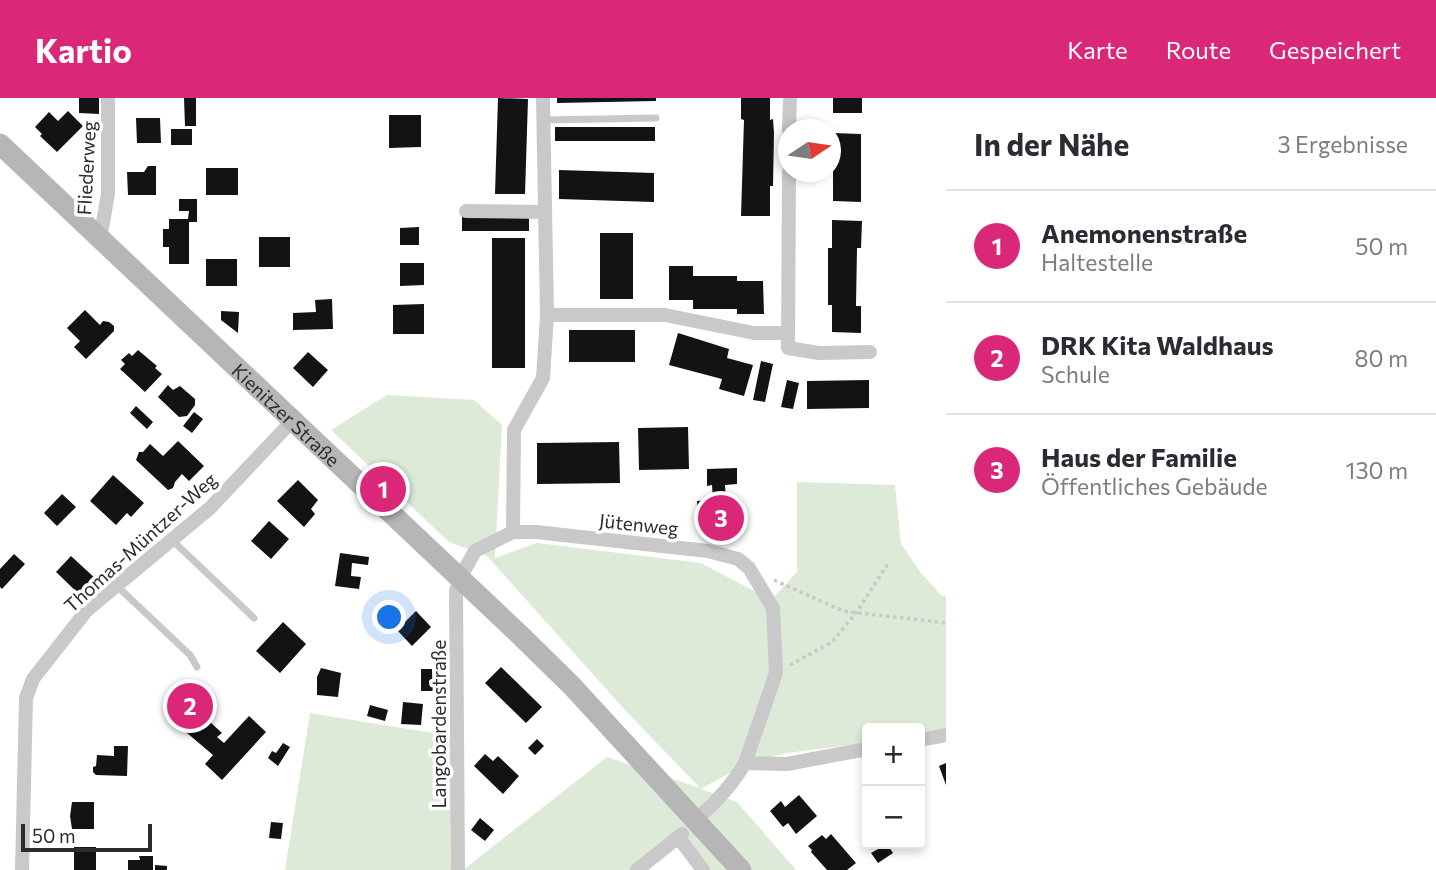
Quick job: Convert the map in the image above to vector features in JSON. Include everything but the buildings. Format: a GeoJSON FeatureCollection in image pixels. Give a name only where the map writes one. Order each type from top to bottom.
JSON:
{"type":"FeatureCollection","features":[{"type":"Feature","properties":{"kind":"street","name":"Fliederweg"},"geometry":{"type":"LineString","coordinates":[[100,239],[108,194],[108,98]]}},
{"type":"Feature","properties":{"kind":"street"},"geometry":{"type":"LineString","coordinates":[[513,532],[514,430],[543,379],[547,315],[543,98]]}},
{"type":"Feature","properties":{"kind":"street"},"geometry":{"type":"LineString","coordinates":[[789,119],[790,98]]}},
{"type":"Feature","properties":{"kind":"street","name":"Kienitzer Straße"},"geometry":{"type":"LineString","coordinates":[[0,144],[294,419],[572,686],[685,831],[703,870]]}},
{"type":"Feature","properties":{"kind":"street"},"geometry":{"type":"LineString","coordinates":[[789,182],[788,348],[819,353],[870,352]]}},
{"type":"Feature","properties":{"kind":"street"},"geometry":{"type":"LineString","coordinates":[[466,211],[545,212]]}},
{"type":"Feature","properties":{"kind":"street"},"geometry":{"type":"LineString","coordinates":[[547,315],[665,315],[754,333],[787,333]]}},
{"type":"Feature","properties":{"kind":"street","name":"Thomas-Müntzer-Weg"},"geometry":{"type":"LineString","coordinates":[[22,870],[26,698],[33,679],[87,610],[210,508],[294,419]]}},
{"type":"Feature","properties":{"kind":"street","name":"Jütenweg"},"geometry":{"type":"LineString","coordinates":[[460,578],[475,551],[513,532],[536,532],[708,551],[738,559],[749,568]]}},
{"type":"Feature","properties":{"kind":"street"},"geometry":{"type":"LineString","coordinates":[[637,870],[712,807],[745,763],[776,673],[773,608],[749,568]]}},
{"type":"Feature","properties":{"kind":"street","name":"Langobardenstraße"},"geometry":{"type":"LineString","coordinates":[[458,870],[456,591],[460,578]]}},
{"type":"Feature","properties":{"kind":"street"},"geometry":{"type":"LineString","coordinates":[[925,739],[946,735]]}},
{"type":"Feature","properties":{"kind":"street"},"geometry":{"type":"LineString","coordinates":[[745,763],[787,764],[862,750]]}},
{"type":"Feature","properties":{"kind":"street","name":"Kienitzer Straße"},"geometry":{"type":"LineString","coordinates":[[685,831],[741,870]]}},
{"type":"Feature","properties":{"kind":"lane"},"geometry":{"type":"LineString","coordinates":[[544,120],[656,118]]}},
{"type":"Feature","properties":{"kind":"lane"},"geometry":{"type":"LineString","coordinates":[[172,540],[254,618]]}},
{"type":"Feature","properties":{"kind":"lane"},"geometry":{"type":"LineString","coordinates":[[117,586],[190,656],[197,667]]}},
{"type":"Feature","properties":{"kind":"path"},"geometry":{"type":"LineString","coordinates":[[776,673],[832,642],[856,613],[889,562]]}},
{"type":"Feature","properties":{"kind":"path"},"geometry":{"type":"LineString","coordinates":[[749,568],[843,611],[946,623]]}},
{"type":"Feature","properties":{"kind":"green space"},"geometry":{"type":"Polygon","coordinates":[[[387,395],[474,400],[502,425],[495,558],[537,543],[701,563],[771,600],[797,572],[797,482],[895,485],[901,544],[921,573],[942,596],[946,596],[946,732],[925,734],[925,723],[862,723],[862,744],[787,753],[749,762],[701,789],[737,802],[796,870],[703,870],[679,838],[637,870],[463,870],[607,757],[700,788],[625,710],[487,556],[449,542],[331,430],[387,395]]]}},
{"type":"Feature","properties":{"kind":"green space"},"geometry":{"type":"Polygon","coordinates":[[[310,713],[457,737],[458,870],[285,870],[310,713]]]}},
{"type":"Feature","properties":{"kind":"place","name":"Anemonenstraße"},"geometry":{"type":"Point","coordinates":[383,489]}},
{"type":"Feature","properties":{"kind":"place","name":"Haus der Familie"},"geometry":{"type":"Point","coordinates":[721,518]}},
{"type":"Feature","properties":{"kind":"place","name":"DRK Kita Waldhaus"},"geometry":{"type":"Point","coordinates":[190,706]}}]}
